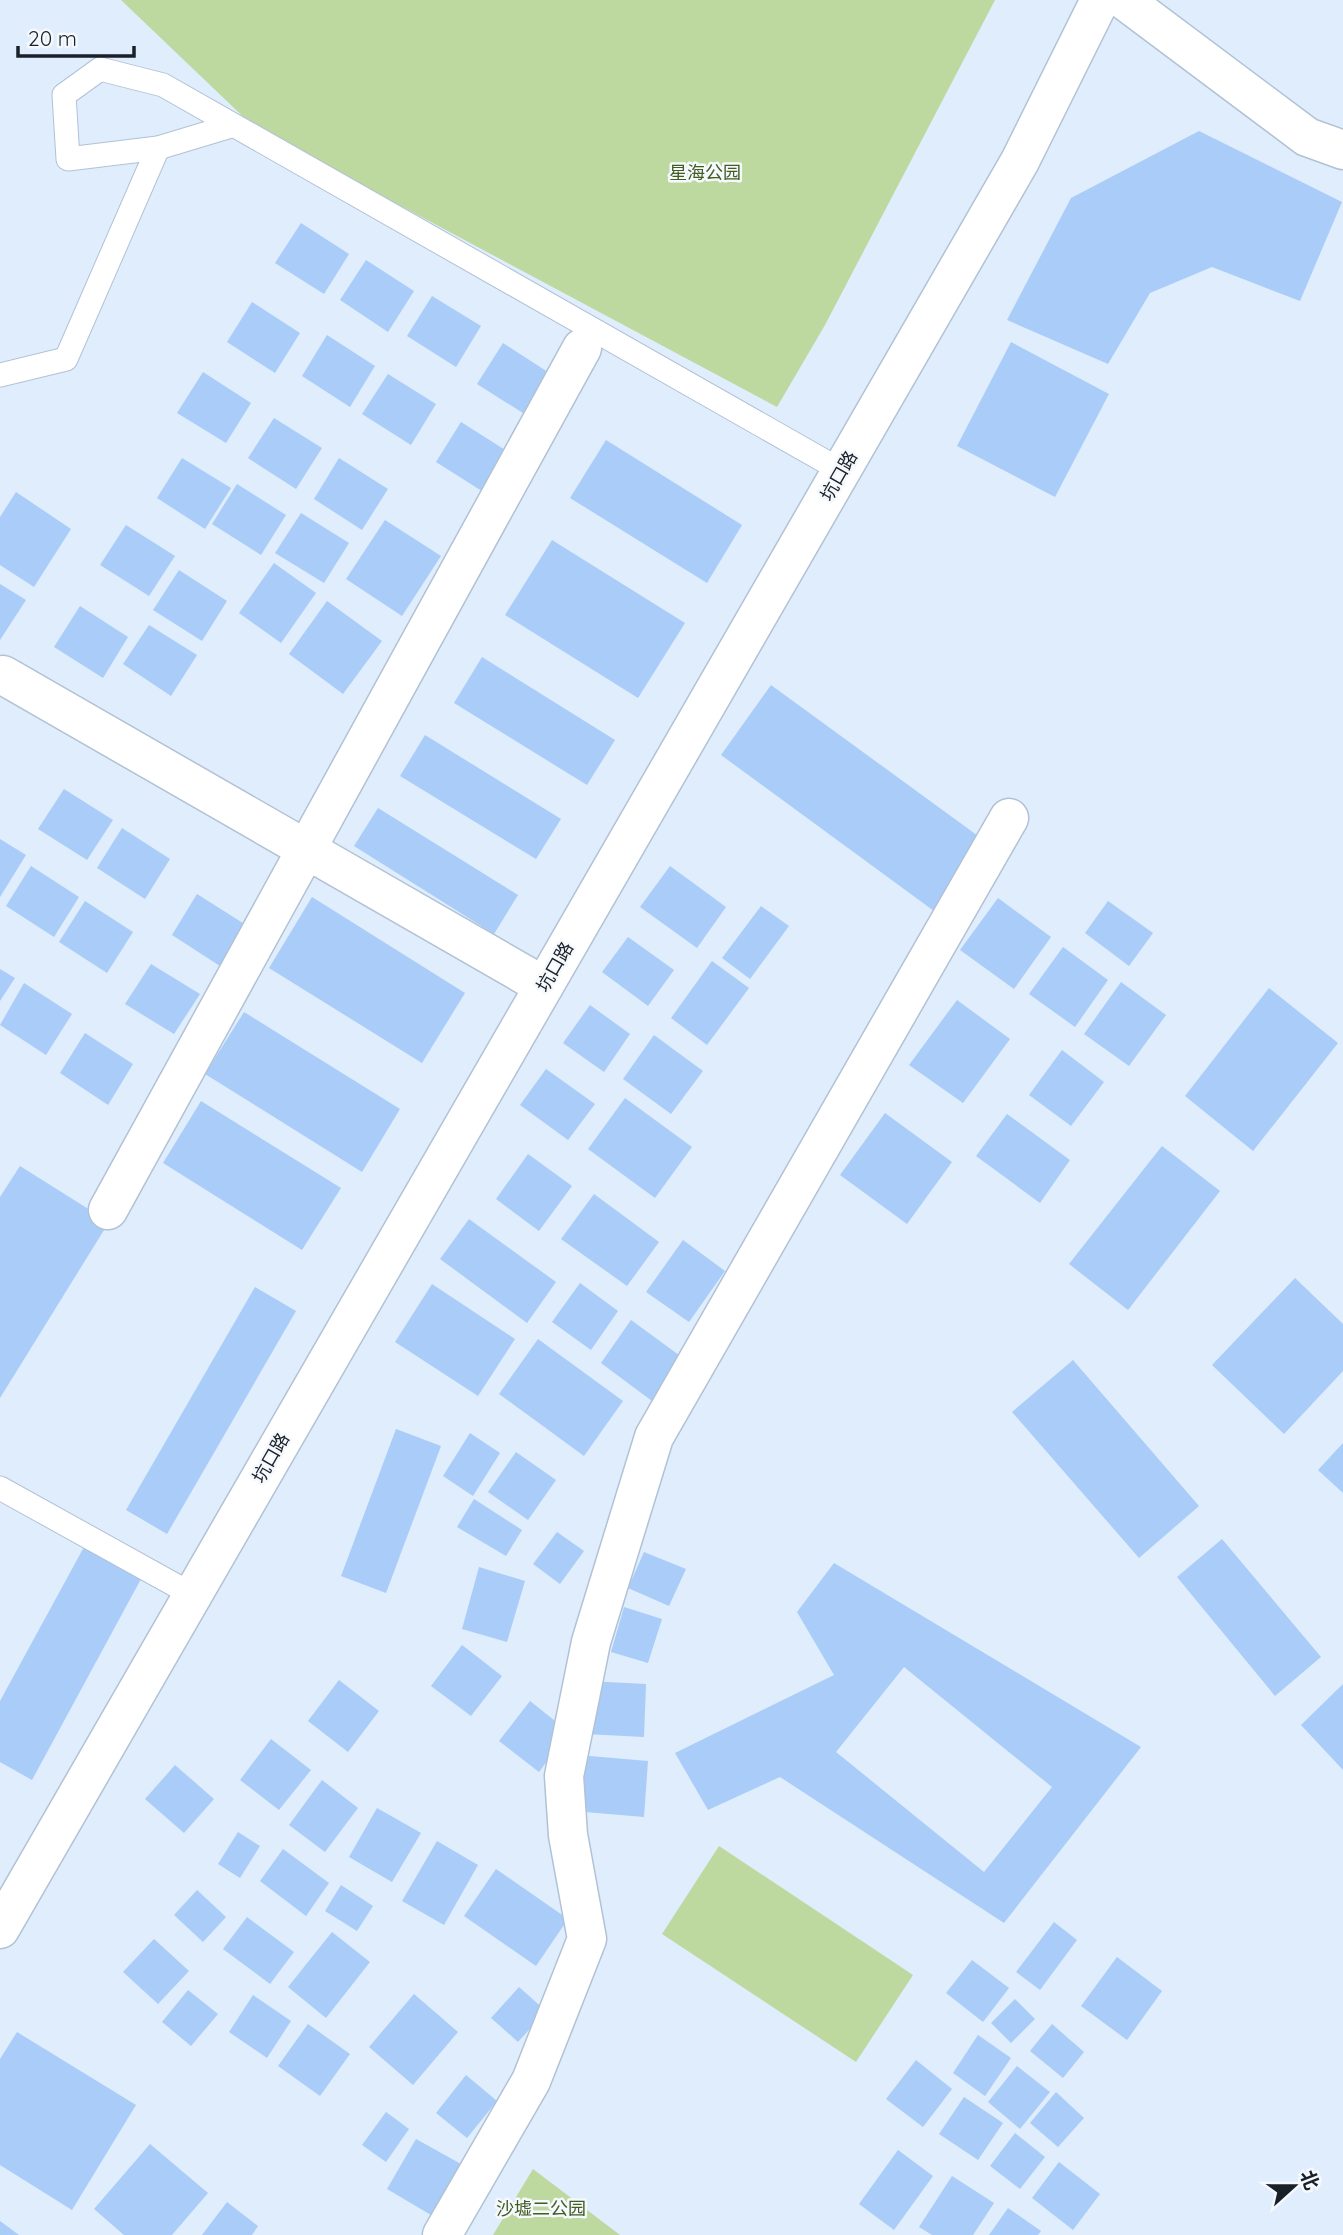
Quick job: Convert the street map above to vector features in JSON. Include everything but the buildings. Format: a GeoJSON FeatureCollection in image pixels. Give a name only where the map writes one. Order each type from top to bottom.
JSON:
{"type":"FeatureCollection","features":[{"type":"Feature","properties":{"kind":"street","name":"坑口路"},"geometry":{"type":"LineString","coordinates":[[0,1929],[1020,161],[1100,0]]}},
{"type":"Feature","properties":{"kind":"street"},"geometry":{"type":"LineString","coordinates":[[1124,0],[1307,137],[1343,150]]}},
{"type":"Feature","properties":{"kind":"street"},"geometry":{"type":"LineString","coordinates":[[108,1210],[582,348]]}},
{"type":"Feature","properties":{"kind":"street"},"geometry":{"type":"LineString","coordinates":[[3,675],[544,986]]}},
{"type":"Feature","properties":{"kind":"street"},"geometry":{"type":"LineString","coordinates":[[442,2235],[531,2081],[587,1939],[568,1835],[564,1776],[591,1642],[654,1437],[1009,818]]}},
{"type":"Feature","properties":{"kind":"lane"},"geometry":{"type":"LineString","coordinates":[[231,127],[158,148],[68,159],[64,95],[100,69],[163,85],[231,127],[842,471]]}},
{"type":"Feature","properties":{"kind":"lane"},"geometry":{"type":"LineString","coordinates":[[0,375],[66,359],[158,148]]}},
{"type":"Feature","properties":{"kind":"lane"},"geometry":{"type":"LineString","coordinates":[[0,1488],[193,1595]]}},
{"type":"Feature","properties":{"kind":"green space","name":"星海公园"},"geometry":{"type":"Polygon","coordinates":[[[121,0],[995,0],[825,325],[777,407],[255,128],[121,0]]]}},
{"type":"Feature","properties":{"kind":"green space"},"geometry":{"type":"Polygon","coordinates":[[[719,1846],[913,1975],[856,2062],[662,1934],[719,1846]]]}},
{"type":"Feature","properties":{"kind":"green space","name":"沙墟二公园"},"geometry":{"type":"Polygon","coordinates":[[[533,2169],[620,2235],[493,2235],[533,2169]]]}}]}
